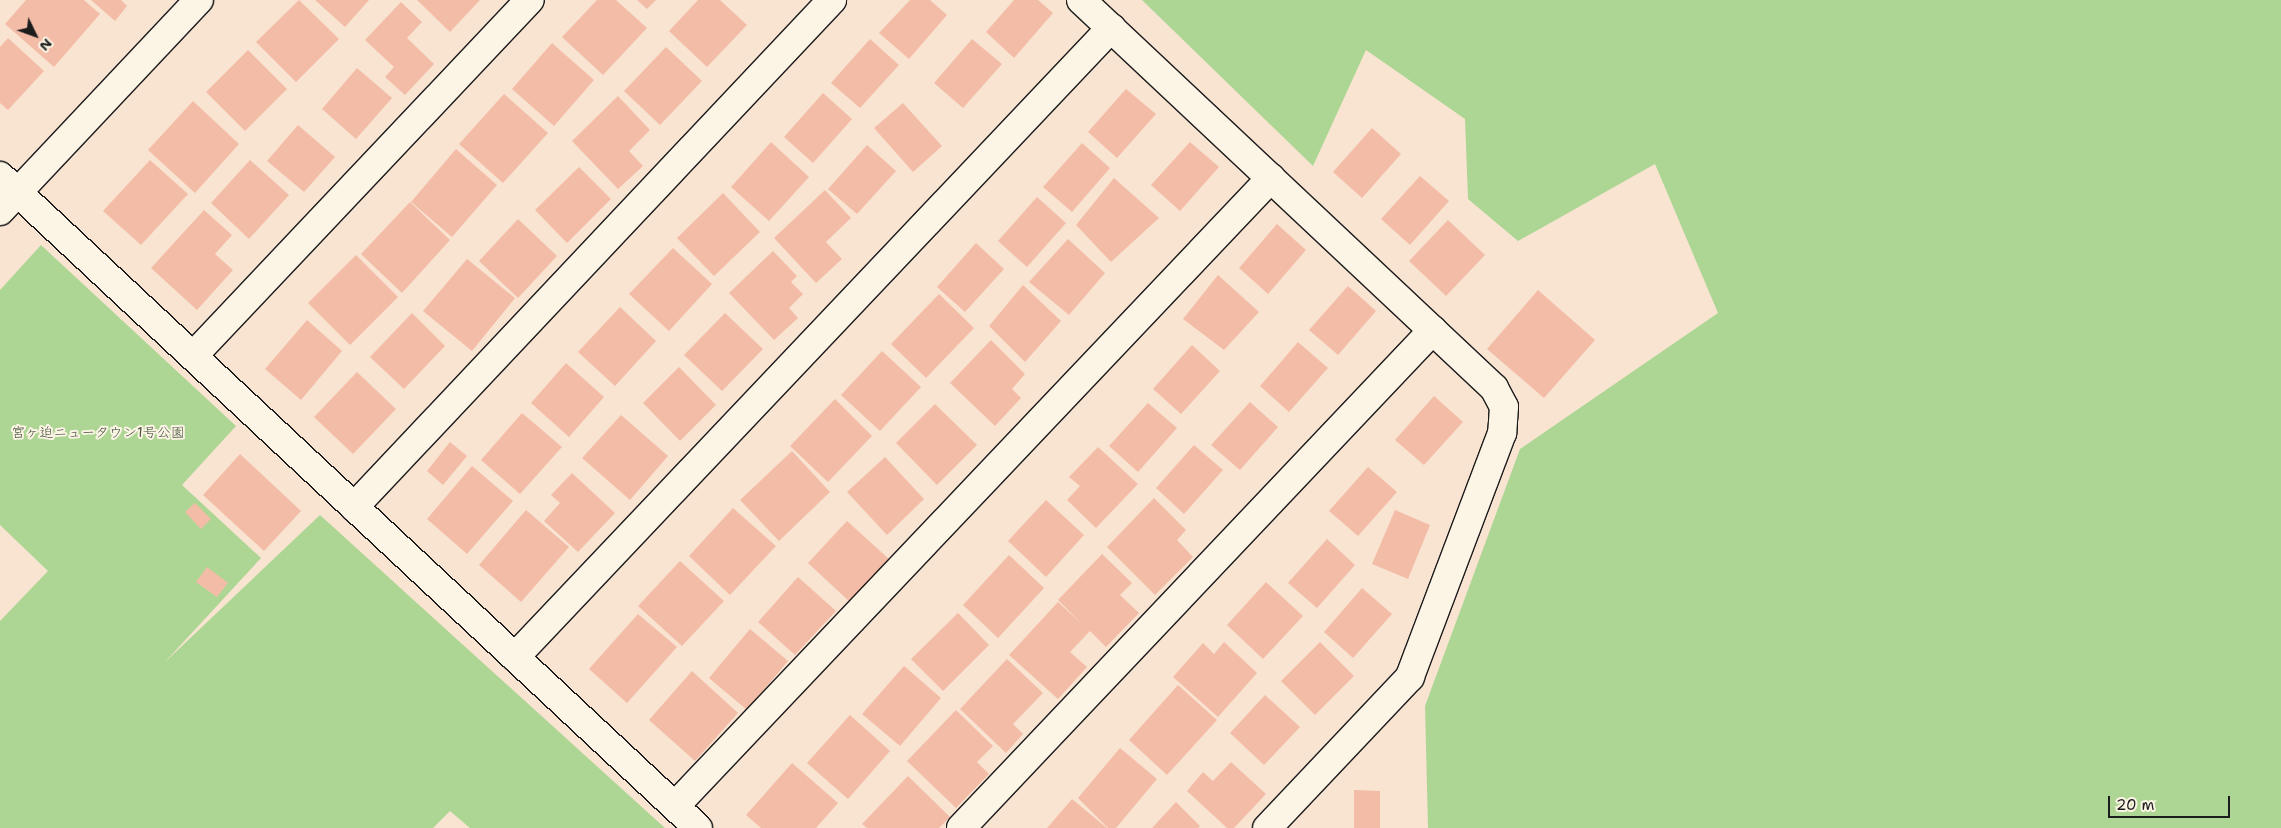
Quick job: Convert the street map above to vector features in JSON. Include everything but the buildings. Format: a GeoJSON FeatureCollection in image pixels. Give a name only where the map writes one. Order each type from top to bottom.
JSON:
{"type":"FeatureCollection","features":[{"type":"Feature","properties":{"kind":"street"},"geometry":{"type":"LineString","coordinates":[[199,0],[6,193],[193,356],[698,828]]}},
{"type":"Feature","properties":{"kind":"street"},"geometry":{"type":"LineString","coordinates":[[193,356],[530,0]]}},
{"type":"Feature","properties":{"kind":"street"},"geometry":{"type":"LineString","coordinates":[[354,507],[832,0]]}},
{"type":"Feature","properties":{"kind":"street"},"geometry":{"type":"LineString","coordinates":[[1081,0],[1494,388],[1504,407],[1502,433],[1410,676],[1267,828]]}},
{"type":"Feature","properties":{"kind":"street"},"geometry":{"type":"LineString","coordinates":[[515,657],[1111,28]]}},
{"type":"Feature","properties":{"kind":"street"},"geometry":{"type":"LineString","coordinates":[[675,806],[1271,178]]}},
{"type":"Feature","properties":{"kind":"street"},"geometry":{"type":"LineString","coordinates":[[961,828],[1433,330]]}},
{"type":"Feature","properties":{"kind":"green space"},"geometry":{"type":"Polygon","coordinates":[[[1142,0],[2281,0],[2281,828],[1428,828],[1425,706],[1520,449],[1718,313],[1655,164],[1518,241],[1468,199],[1465,119],[1366,50],[1313,166],[1142,0]]]}},
{"type":"Feature","properties":{"kind":"green space","name":"宮ヶ迫ニュータウン1号公園"},"geometry":{"type":"Polygon","coordinates":[[[41,245],[236,426],[182,485],[261,558],[165,662],[320,515],[665,828],[470,828],[450,811],[433,828],[0,828],[0,621],[48,571],[0,525],[0,290],[41,245]]]}}]}
